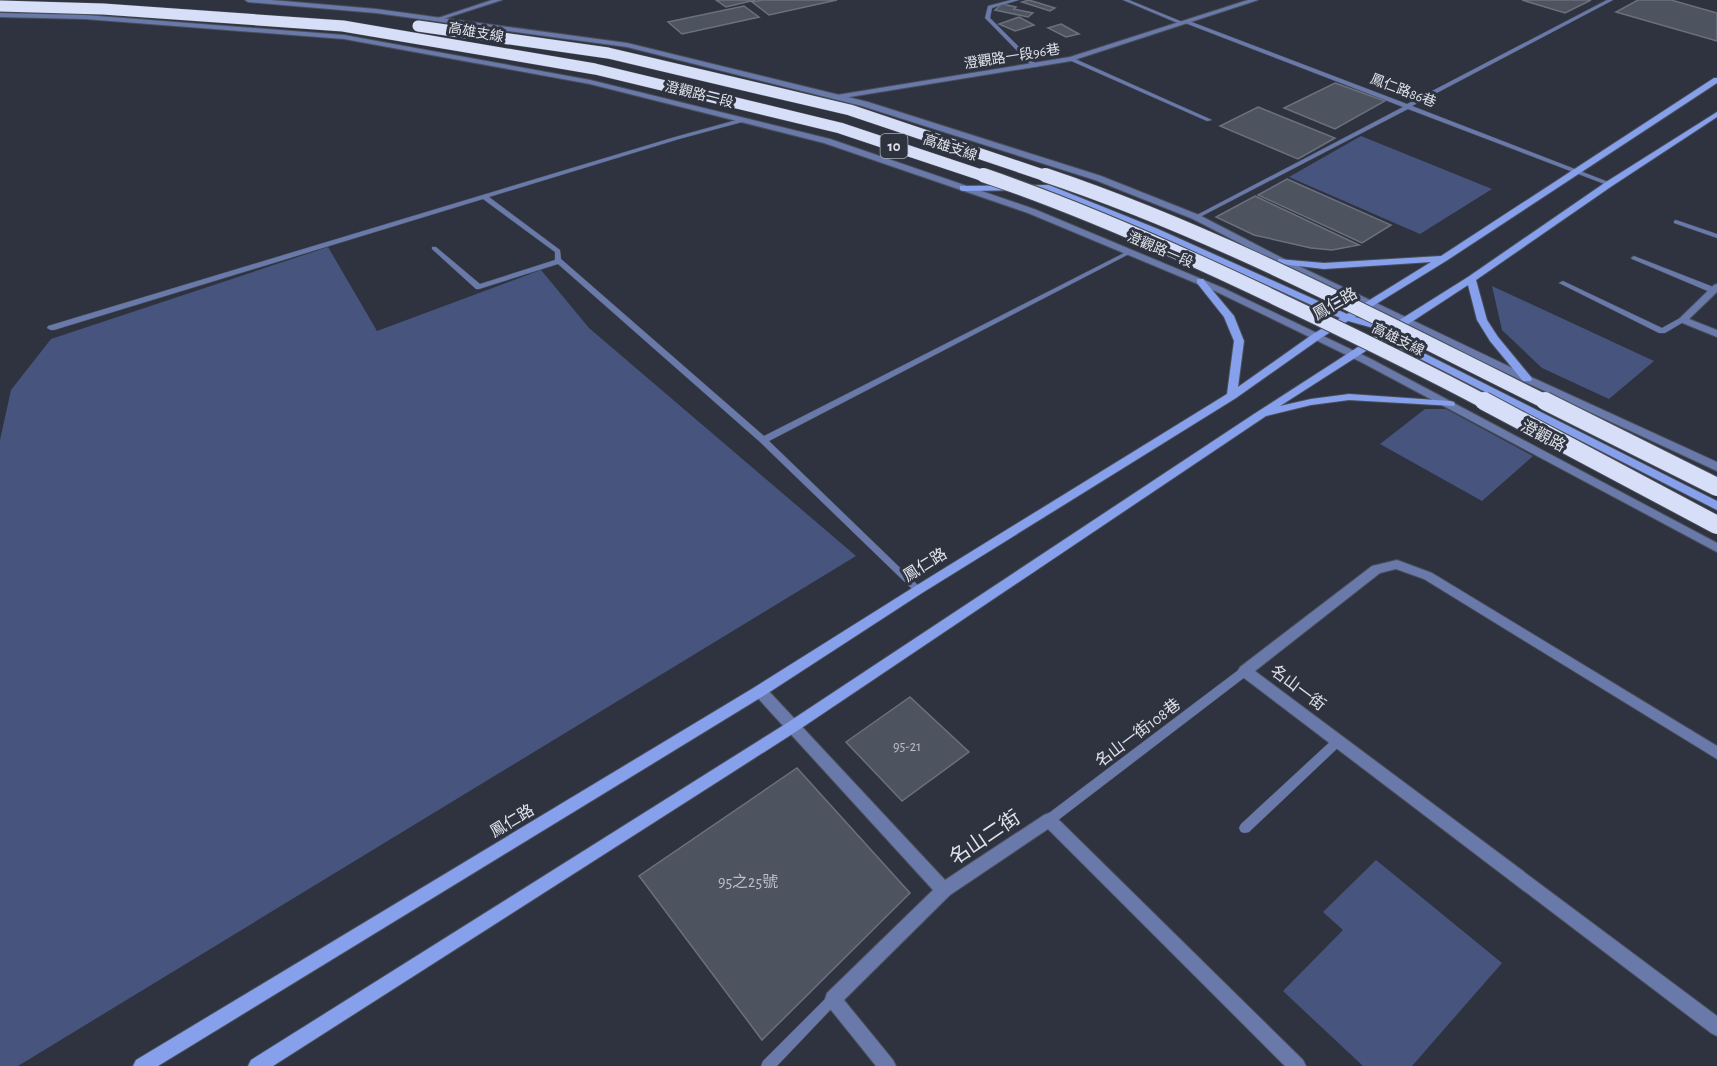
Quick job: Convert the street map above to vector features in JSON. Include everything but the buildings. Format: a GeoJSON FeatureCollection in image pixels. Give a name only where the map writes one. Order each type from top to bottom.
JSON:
{"type":"FeatureCollection","features":[{"type":"Feature","properties":{"kind":"highway","name":"高雄支線"},"geometry":{"type":"LineString","coordinates":[[122,0],[350,17],[608,53],[850,110],[1083,188],[1239,253],[1361,310],[1717,487]]}},
{"type":"Feature","properties":{"kind":"highway","name":"高雄支線"},"geometry":{"type":"LineString","coordinates":[[0,6],[103,9],[342,26],[595,69],[840,128],[1054,199],[1216,269],[1421,368],[1717,525]]}},
{"type":"Feature","properties":{"kind":"main road","name":"鳳仁路"},"geometry":{"type":"LineString","coordinates":[[142,1066],[760,691],[918,590],[1232,396],[1317,336],[1443,259],[1717,80]]}},
{"type":"Feature","properties":{"kind":"main road"},"geometry":{"type":"LineString","coordinates":[[257,1066],[792,727],[1258,416],[1470,279],[1609,184],[1715,117]]}},
{"type":"Feature","properties":{"kind":"main road"},"geometry":{"type":"LineString","coordinates":[[963,188],[1046,187],[1155,231],[1348,318],[1387,332],[1717,506]]}},
{"type":"Feature","properties":{"kind":"main road"},"geometry":{"type":"LineString","coordinates":[[1281,261],[1324,266],[1443,259]]}},
{"type":"Feature","properties":{"kind":"main road"},"geometry":{"type":"LineString","coordinates":[[1470,279],[1482,320],[1494,339],[1527,379]]}},
{"type":"Feature","properties":{"kind":"main road"},"geometry":{"type":"LineString","coordinates":[[1200,281],[1229,316],[1239,341],[1232,396]]}},
{"type":"Feature","properties":{"kind":"main road"},"geometry":{"type":"LineString","coordinates":[[1338,323],[1387,332]]}},
{"type":"Feature","properties":{"kind":"main road"},"geometry":{"type":"LineString","coordinates":[[1258,416],[1311,402],[1349,397],[1449,404]]}},
{"type":"Feature","properties":{"kind":"street","name":"澄觀路一段"},"geometry":{"type":"LineString","coordinates":[[248,0],[376,11],[627,45],[837,97],[1098,178],[1196,217],[1372,304]]}},
{"type":"Feature","properties":{"kind":"street"},"geometry":{"type":"LineString","coordinates":[[438,19],[499,0]]}},
{"type":"Feature","properties":{"kind":"street","name":"澄觀路一段96巷"},"geometry":{"type":"LineString","coordinates":[[837,97],[1071,59],[1255,0]]}},
{"type":"Feature","properties":{"kind":"street","name":"澄觀路一段"},"geometry":{"type":"LineString","coordinates":[[0,15],[85,17],[344,37],[590,82],[744,120],[827,141],[1031,211],[1200,281],[1352,354]]}},
{"type":"Feature","properties":{"kind":"street"},"geometry":{"type":"LineString","coordinates":[[1715,289],[1683,320],[1717,334]]}},
{"type":"Feature","properties":{"kind":"street"},"geometry":{"type":"LineString","coordinates":[[1372,304],[1717,467]]}},
{"type":"Feature","properties":{"kind":"street","name":"澄觀路"},"geometry":{"type":"LineString","coordinates":[[1352,354],[1717,548]]}},
{"type":"Feature","properties":{"kind":"street","name":"名山一街"},"geometry":{"type":"LineString","coordinates":[[1717,753],[1428,576],[1396,564],[1376,569],[1245,671],[1717,1028]]}},
{"type":"Feature","properties":{"kind":"street"},"geometry":{"type":"LineString","coordinates":[[760,691],[944,890]]}},
{"type":"Feature","properties":{"kind":"street","name":"名山二街"},"geometry":{"type":"LineString","coordinates":[[833,999],[944,890],[1048,820],[1297,1066]]}},
{"type":"Feature","properties":{"kind":"street"},"geometry":{"type":"LineString","coordinates":[[833,999],[886,1066]]}},
{"type":"Feature","properties":{"kind":"lane"},"geometry":{"type":"LineString","coordinates":[[1017,0],[990,7],[987,18],[1035,66]]}},
{"type":"Feature","properties":{"kind":"lane","name":"鳳仁路86巷"},"geometry":{"type":"LineString","coordinates":[[1125,0],[1409,106],[1609,184]]}},
{"type":"Feature","properties":{"kind":"lane"},"geometry":{"type":"LineString","coordinates":[[1196,217],[1611,0]]}},
{"type":"Feature","properties":{"kind":"lane"},"geometry":{"type":"LineString","coordinates":[[1071,59],[1209,120]]}},
{"type":"Feature","properties":{"kind":"lane"},"geometry":{"type":"LineString","coordinates":[[51,328],[744,120]]}},
{"type":"Feature","properties":{"kind":"lane"},"geometry":{"type":"LineString","coordinates":[[485,197],[558,251],[559,261],[763,440],[918,590]]}},
{"type":"Feature","properties":{"kind":"lane"},"geometry":{"type":"LineString","coordinates":[[1676,222],[1717,236]]}},
{"type":"Feature","properties":{"kind":"lane"},"geometry":{"type":"LineString","coordinates":[[434,248],[479,288],[559,261]]}},
{"type":"Feature","properties":{"kind":"lane"},"geometry":{"type":"LineString","coordinates":[[763,440],[1130,252]]}},
{"type":"Feature","properties":{"kind":"lane"},"geometry":{"type":"LineString","coordinates":[[1634,258],[1715,289]]}},
{"type":"Feature","properties":{"kind":"lane"},"geometry":{"type":"LineString","coordinates":[[1563,283],[1662,331],[1683,320]]}},
{"type":"Feature","properties":{"kind":"lane","name":"名山一街108巷"},"geometry":{"type":"LineString","coordinates":[[1048,820],[1245,671]]}},
{"type":"Feature","properties":{"kind":"lane"},"geometry":{"type":"LineString","coordinates":[[1245,828],[1338,741]]}},
{"type":"Feature","properties":{"kind":"lane"},"geometry":{"type":"LineString","coordinates":[[768,1066],[833,999]]}},
{"type":"Feature","properties":{"kind":"shaded area"},"geometry":{"type":"Polygon","coordinates":[[[1361,136],[1492,189],[1420,234],[1289,177],[1361,136]]]}},
{"type":"Feature","properties":{"kind":"shaded area"},"geometry":{"type":"Polygon","coordinates":[[[328,247],[377,331],[541,270],[589,328],[856,556],[18,1066],[0,1066],[0,440],[11,390],[51,339],[328,247]]]}},
{"type":"Feature","properties":{"kind":"shaded area"},"geometry":{"type":"Polygon","coordinates":[[[1492,286],[1654,361],[1609,399],[1542,368],[1502,330],[1492,286]]]}},
{"type":"Feature","properties":{"kind":"shaded area"},"geometry":{"type":"Polygon","coordinates":[[[1425,409],[1446,409],[1533,456],[1482,501],[1380,444],[1425,409]]]}},
{"type":"Feature","properties":{"kind":"shaded area"},"geometry":{"type":"Polygon","coordinates":[[[1376,860],[1502,963],[1412,1066],[1363,1066],[1283,991],[1343,930],[1323,912],[1376,860]]]}}]}
